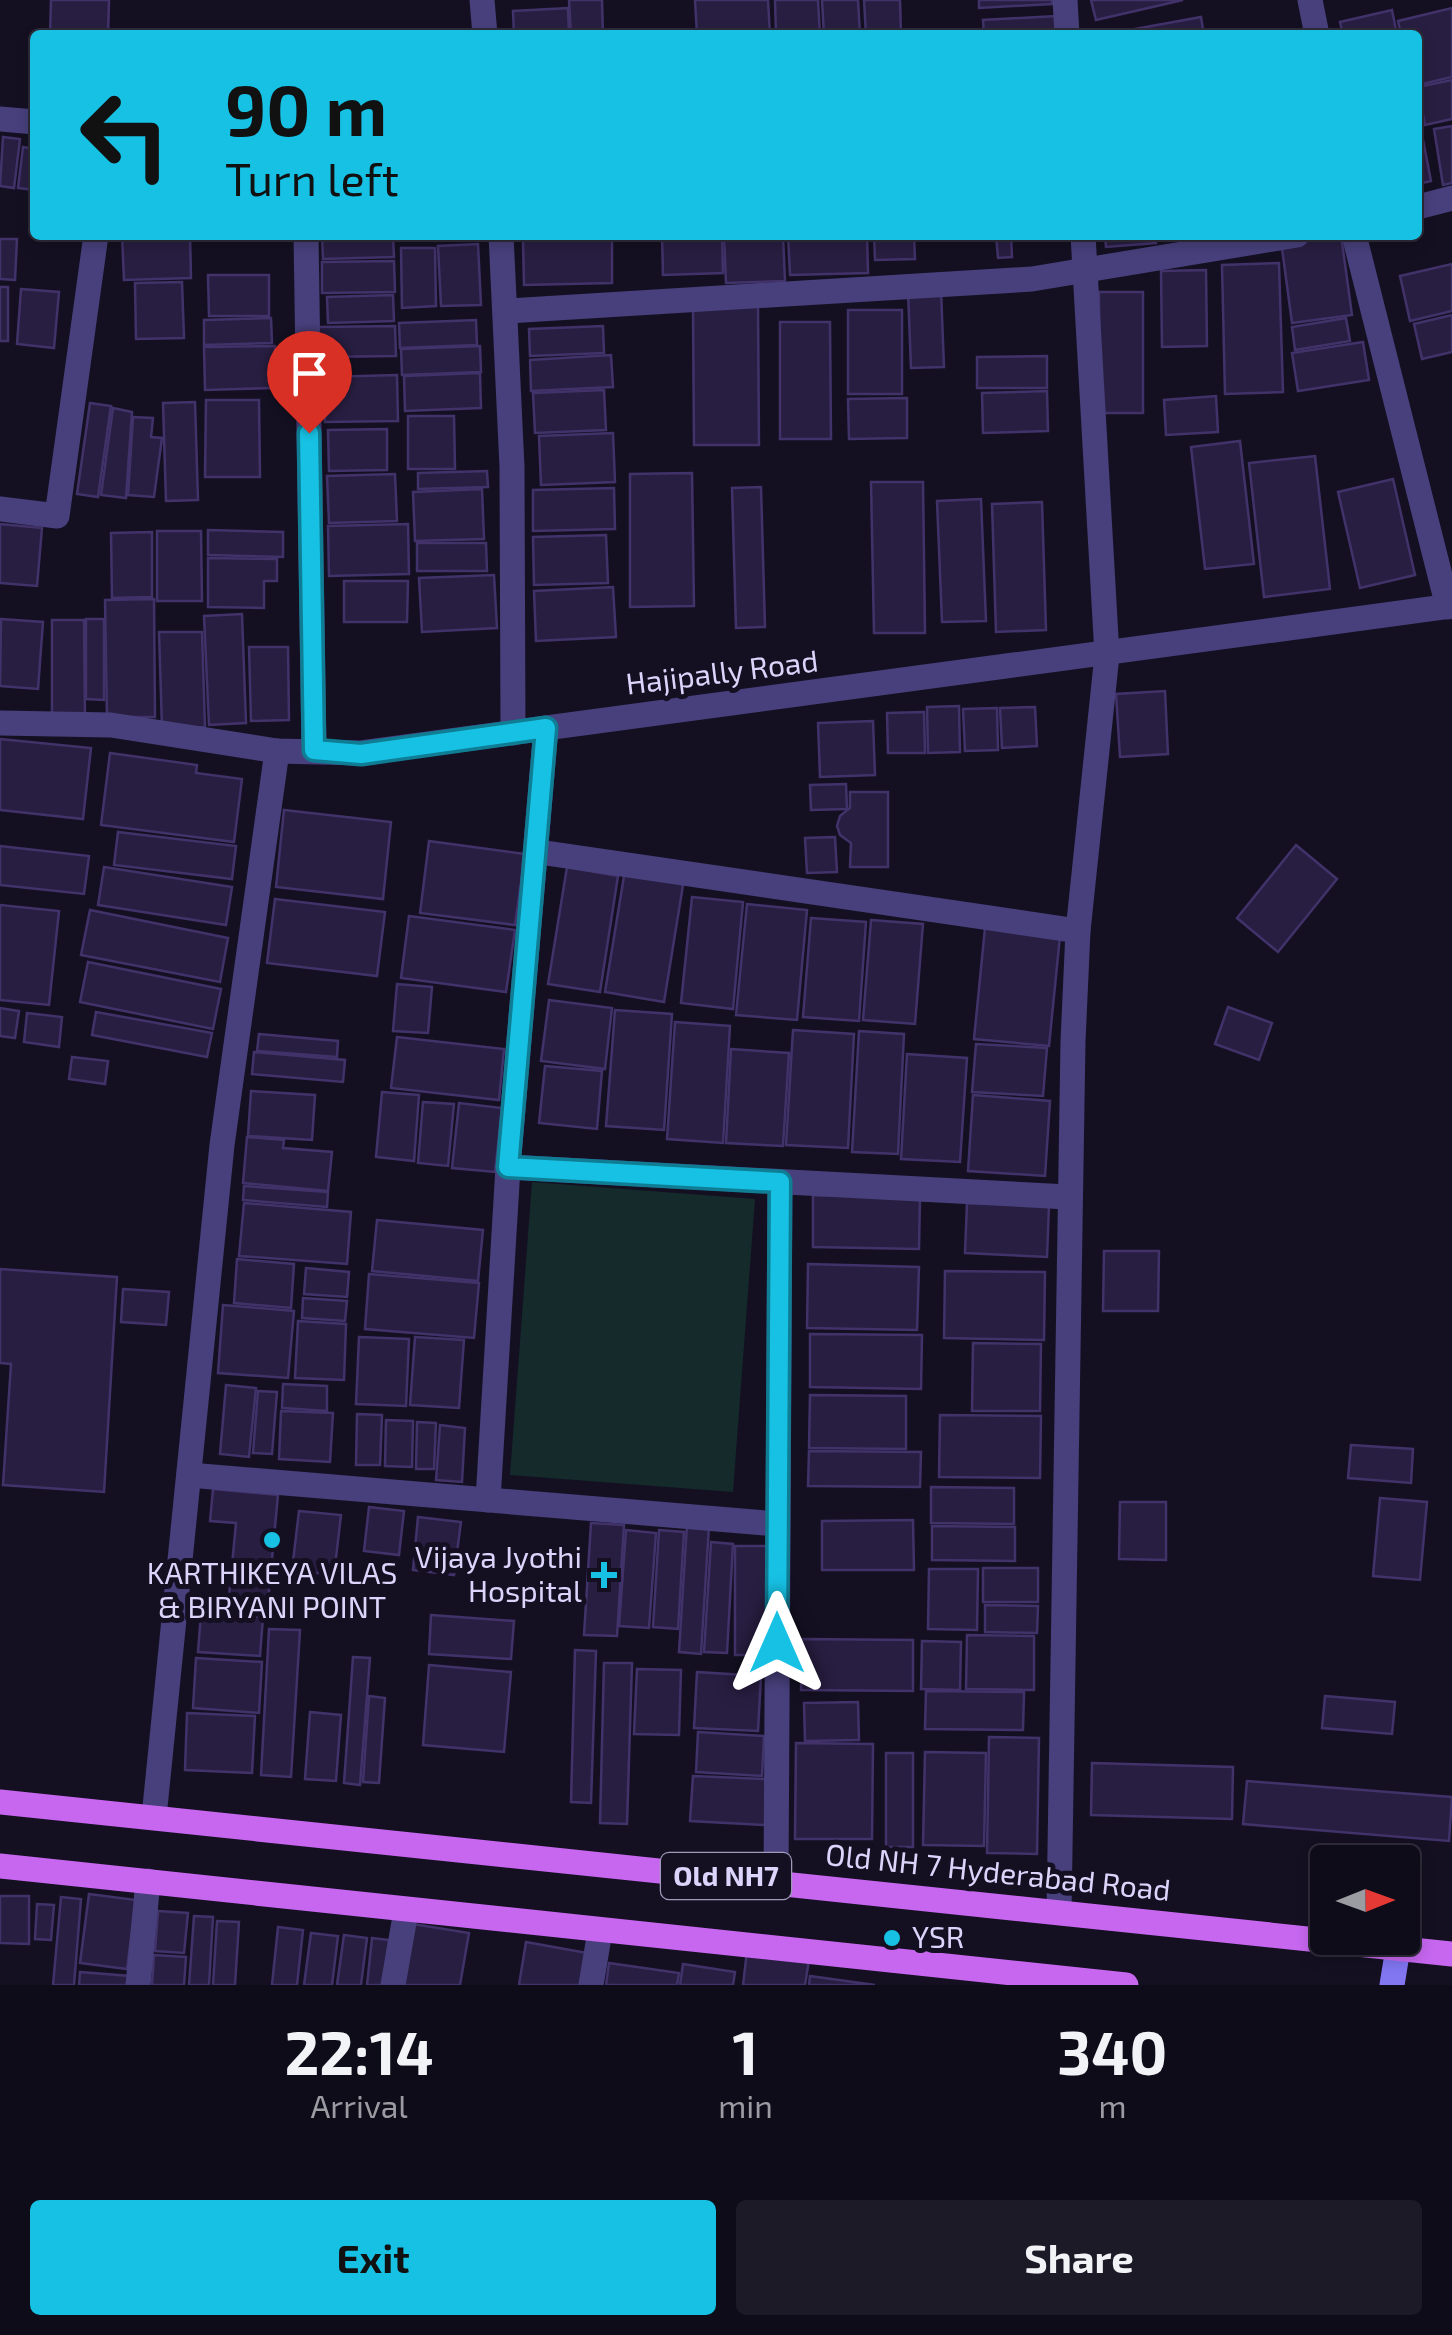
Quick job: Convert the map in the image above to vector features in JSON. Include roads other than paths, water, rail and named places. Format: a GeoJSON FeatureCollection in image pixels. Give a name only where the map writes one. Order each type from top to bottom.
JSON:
{"type":"FeatureCollection","features":[{"type":"Feature","properties":{"kind":"main road","name":"Old NH 7 Hyderabad Road"},"geometry":{"type":"LineString","coordinates":[[0,1802],[1310,1939]]}},
{"type":"Feature","properties":{"kind":"main road","name":"Old NH7"},"geometry":{"type":"LineString","coordinates":[[0,1866],[1036,1980],[1126,1985]]}},
{"type":"Feature","properties":{"kind":"main road","name":"Old NH 7 Hyderabad Road"},"geometry":{"type":"LineString","coordinates":[[1420,1950],[1452,1954]]}},
{"type":"Feature","properties":{"kind":"main road"},"geometry":{"type":"LineString","coordinates":[[1392,1985],[1397,1955]]}},
{"type":"Feature","properties":{"kind":"street"},"geometry":{"type":"LineString","coordinates":[[484,0],[485,30]]}},
{"type":"Feature","properties":{"kind":"street"},"geometry":{"type":"LineString","coordinates":[[1065,0],[1068,30]]}},
{"type":"Feature","properties":{"kind":"street"},"geometry":{"type":"LineString","coordinates":[[1310,0],[1316,30]]}},
{"type":"Feature","properties":{"kind":"street"},"geometry":{"type":"LineString","coordinates":[[0,119],[30,122]]}},
{"type":"Feature","properties":{"kind":"street"},"geometry":{"type":"LineString","coordinates":[[1422,206],[1452,198]]}},
{"type":"Feature","properties":{"kind":"street"},"geometry":{"type":"LineString","coordinates":[[0,509],[56,516],[95,240]]}},
{"type":"Feature","properties":{"kind":"street"},"geometry":{"type":"LineString","coordinates":[[306,240],[314,750]]}},
{"type":"Feature","properties":{"kind":"street"},"geometry":{"type":"LineString","coordinates":[[501,240],[507,311],[513,733]]}},
{"type":"Feature","properties":{"kind":"street"},"geometry":{"type":"LineString","coordinates":[[1059,1912],[1068,1198],[1078,931],[1107,656],[1083,240]]}},
{"type":"Feature","properties":{"kind":"street"},"geometry":{"type":"LineString","coordinates":[[507,311],[1086,273],[1270,240]]}},
{"type":"Feature","properties":{"kind":"street"},"geometry":{"type":"LineString","coordinates":[[1355,240],[1450,606]]}},
{"type":"Feature","properties":{"kind":"street","name":"Hajipally Road"},"geometry":{"type":"LineString","coordinates":[[0,723],[111,725],[277,751],[361,754],[1107,656],[1450,606]]}},
{"type":"Feature","properties":{"kind":"street"},"geometry":{"type":"LineString","coordinates":[[488,1500],[508,1167],[539,852],[546,728]]}},
{"type":"Feature","properties":{"kind":"street"},"geometry":{"type":"LineString","coordinates":[[154,1817],[222,1145],[277,751]]}},
{"type":"Feature","properties":{"kind":"street"},"geometry":{"type":"LineString","coordinates":[[539,852],[1078,931]]}},
{"type":"Feature","properties":{"kind":"street"},"geometry":{"type":"LineString","coordinates":[[508,1167],[1068,1198]]}},
{"type":"Feature","properties":{"kind":"street"},"geometry":{"type":"LineString","coordinates":[[776,1882],[780,1182]]}},
{"type":"Feature","properties":{"kind":"street"},"geometry":{"type":"LineString","coordinates":[[189,1474],[778,1524]]}},
{"type":"Feature","properties":{"kind":"street"},"geometry":{"type":"LineString","coordinates":[[138,1985],[148,1882]]}},
{"type":"Feature","properties":{"kind":"street"},"geometry":{"type":"LineString","coordinates":[[393,1985],[406,1910]]}},
{"type":"Feature","properties":{"kind":"street"},"geometry":{"type":"LineString","coordinates":[[591,1985],[600,1931]]}},
{"type":"Feature","properties":{"kind":"place","name":"KARTHIKEYA VILAS & BIRYANI POINT"},"geometry":{"type":"Point","coordinates":[272,1540]}},
{"type":"Feature","properties":{"kind":"place","name":"Vijaya Jyothi Hospital"},"geometry":{"type":"Point","coordinates":[604,1575]}},
{"type":"Feature","properties":{"kind":"place","name":"YSR"},"geometry":{"type":"Point","coordinates":[892,1938]}}]}
